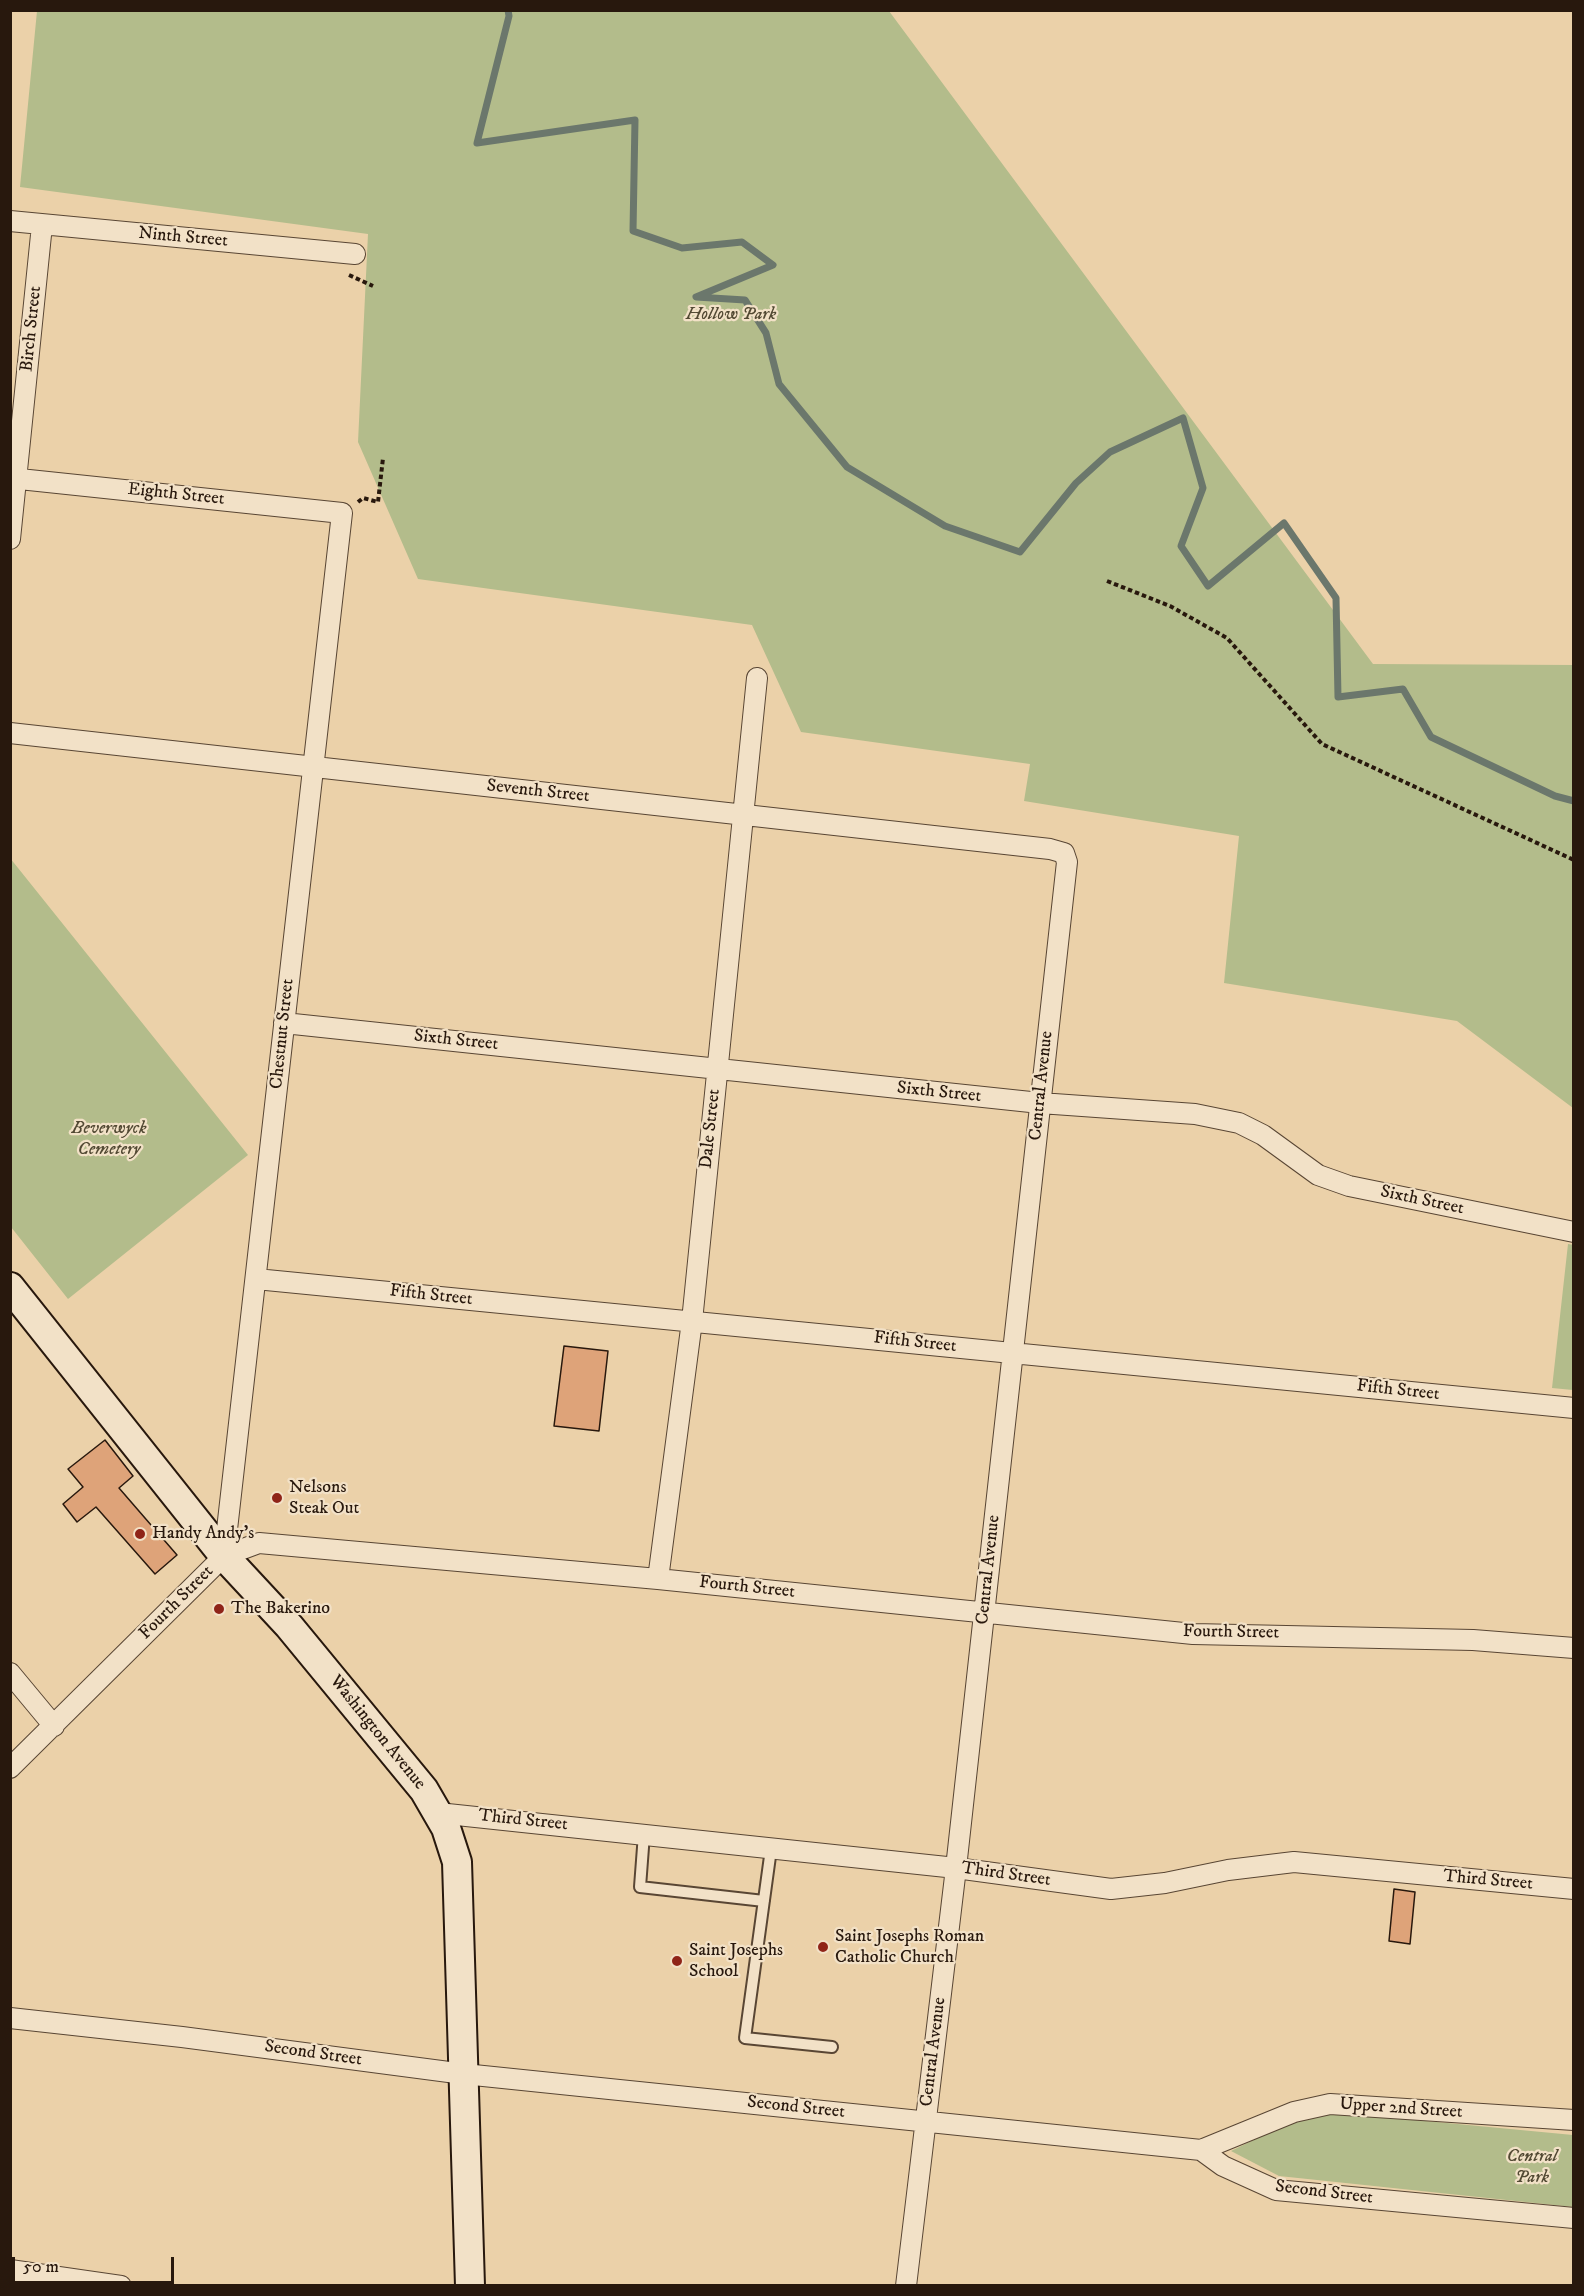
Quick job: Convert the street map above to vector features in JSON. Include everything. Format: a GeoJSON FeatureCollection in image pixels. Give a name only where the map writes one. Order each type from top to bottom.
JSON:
{"type":"FeatureCollection","features":[{"type":"Feature","properties":{"kind":"street","name":"Ninth Street"},"geometry":{"type":"LineString","coordinates":[[10,221],[355,254]]}},
{"type":"Feature","properties":{"kind":"street","name":"Birch Street"},"geometry":{"type":"LineString","coordinates":[[10,539],[14,478],[42,225]]}},
{"type":"Feature","properties":{"kind":"street","name":"Eighth Street"},"geometry":{"type":"LineString","coordinates":[[14,478],[342,513]]}},
{"type":"Feature","properties":{"kind":"street","name":"Chestnut Street"},"geometry":{"type":"LineString","coordinates":[[224,1556],[342,513]]}},
{"type":"Feature","properties":{"kind":"street","name":"Dale Street"},"geometry":{"type":"LineString","coordinates":[[658,1579],[692,1321],[757,678]]}},
{"type":"Feature","properties":{"kind":"street","name":"Seventh Street"},"geometry":{"type":"LineString","coordinates":[[10,733],[743,814],[1050,849],[1064,853]]}},
{"type":"Feature","properties":{"kind":"street","name":"Central Avenue"},"geometry":{"type":"LineString","coordinates":[[906,2286],[957,1868],[1067,862],[1064,853]]}},
{"type":"Feature","properties":{"kind":"street","name":"Sixth Street"},"geometry":{"type":"LineString","coordinates":[[285,1023],[1040,1103],[1195,1114],[1239,1123],[1263,1135],[1317,1175],[1349,1186],[1574,1232]]}},
{"type":"Feature","properties":{"kind":"street","name":"Fifth Street"},"geometry":{"type":"LineString","coordinates":[[256,1279],[1574,1408]]}},
{"type":"Feature","properties":{"kind":"street","name":"Washington Avenue"},"geometry":{"type":"LineString","coordinates":[[10,1287],[224,1556],[289,1626],[424,1790],[451,1839],[457,1863],[470,2286]]}},
{"type":"Feature","properties":{"kind":"street","name":"Fourth Street"},"geometry":{"type":"LineString","coordinates":[[10,1768],[224,1556],[258,1543],[658,1579],[1193,1634],[1473,1640],[1574,1648]]}},
{"type":"Feature","properties":{"kind":"street"},"geometry":{"type":"LineString","coordinates":[[10,1673],[54,1726]]}},
{"type":"Feature","properties":{"kind":"street","name":"Third Street"},"geometry":{"type":"LineString","coordinates":[[438,1813],[957,1868],[1111,1889],[1165,1883],[1228,1870],[1294,1862],[1574,1888]]}},
{"type":"Feature","properties":{"kind":"street","name":"Second Street"},"geometry":{"type":"LineString","coordinates":[[10,2018],[182,2037],[464,2074],[1201,2150],[1223,2166],[1276,2190],[1574,2218]]}},
{"type":"Feature","properties":{"kind":"street","name":"Upper 2nd Street"},"geometry":{"type":"LineString","coordinates":[[1201,2150],[1294,2112],[1330,2104],[1574,2120]]}},
{"type":"Feature","properties":{"kind":"street"},"geometry":{"type":"LineString","coordinates":[[10,2270],[121,2286]]}},
{"type":"Feature","properties":{"kind":"lane"},"geometry":{"type":"LineString","coordinates":[[644,1834],[640,1887],[764,1901]]}},
{"type":"Feature","properties":{"kind":"lane"},"geometry":{"type":"LineString","coordinates":[[771,1849],[745,2038],[832,2047]]}},
{"type":"Feature","properties":{"kind":"path"},"geometry":{"type":"LineString","coordinates":[[342,513],[363,498],[378,502],[383,458]]}},
{"type":"Feature","properties":{"kind":"path"},"geometry":{"type":"LineString","coordinates":[[1107,581],[1170,606],[1227,639],[1322,744],[1574,860]]}},
{"type":"Feature","properties":{"kind":"green space","name":"Hollow Park"},"geometry":{"type":"Polygon","coordinates":[[[37,11],[889,11],[1373,664],[1573,665],[1573,1108],[1457,1021],[1224,983],[1239,836],[1024,801],[1030,764],[801,732],[752,625],[418,579],[358,442],[368,234],[20,187],[37,11]]]}},
{"type":"Feature","properties":{"kind":"green space","name":"Beverwyck Cemetery"},"geometry":{"type":"Polygon","coordinates":[[[10,858],[248,1155],[68,1299],[11,1227],[10,858]]]}},
{"type":"Feature","properties":{"kind":"green space"},"geometry":{"type":"Polygon","coordinates":[[[1568,1244],[1574,1245],[1573,1390],[1552,1388],[1568,1244]]]}},
{"type":"Feature","properties":{"kind":"green space","name":"Central Park"},"geometry":{"type":"Polygon","coordinates":[[[1342,2113],[1573,2135],[1573,2207],[1279,2176],[1231,2151],[1274,2130],[1308,2117],[1342,2113]]]}},
{"type":"Feature","properties":{"kind":"building"},"geometry":{"type":"Polygon","coordinates":[[[564,1346],[608,1351],[599,1431],[554,1426],[564,1346]]]}},
{"type":"Feature","properties":{"kind":"building"},"geometry":{"type":"Polygon","coordinates":[[[105,1440],[133,1476],[119,1488],[177,1555],[155,1574],[96,1507],[77,1522],[63,1504],[83,1487],[68,1469],[105,1440]]]}},
{"type":"Feature","properties":{"kind":"building"},"geometry":{"type":"Polygon","coordinates":[[[1394,1889],[1415,1892],[1410,1944],[1389,1941],[1394,1889]]]}},
{"type":"Feature","properties":{"kind":"waterway"},"geometry":{"type":"LineString","coordinates":[[508,10],[509,16],[477,143],[635,120],[633,231],[682,248],[742,242],[773,265],[696,297],[745,300],[766,333],[779,384],[847,467],[945,526],[1020,552],[1076,483],[1110,452],[1183,418],[1203,488],[1181,546],[1208,586],[1284,523],[1336,598],[1338,697],[1403,689],[1431,737],[1555,796],[1574,801]]}},
{"type":"Feature","properties":{"kind":"place","name":"Nelsons Steak Out"},"geometry":{"type":"Point","coordinates":[277,1498]}},
{"type":"Feature","properties":{"kind":"place","name":"Handy Andy's"},"geometry":{"type":"Point","coordinates":[140,1534]}},
{"type":"Feature","properties":{"kind":"place","name":"The Bakerino"},"geometry":{"type":"Point","coordinates":[219,1609]}},
{"type":"Feature","properties":{"kind":"place","name":"Saint Josephs Roman Catholic Church"},"geometry":{"type":"Point","coordinates":[823,1947]}},
{"type":"Feature","properties":{"kind":"place","name":"Saint Josephs School"},"geometry":{"type":"Point","coordinates":[677,1961]}}]}
